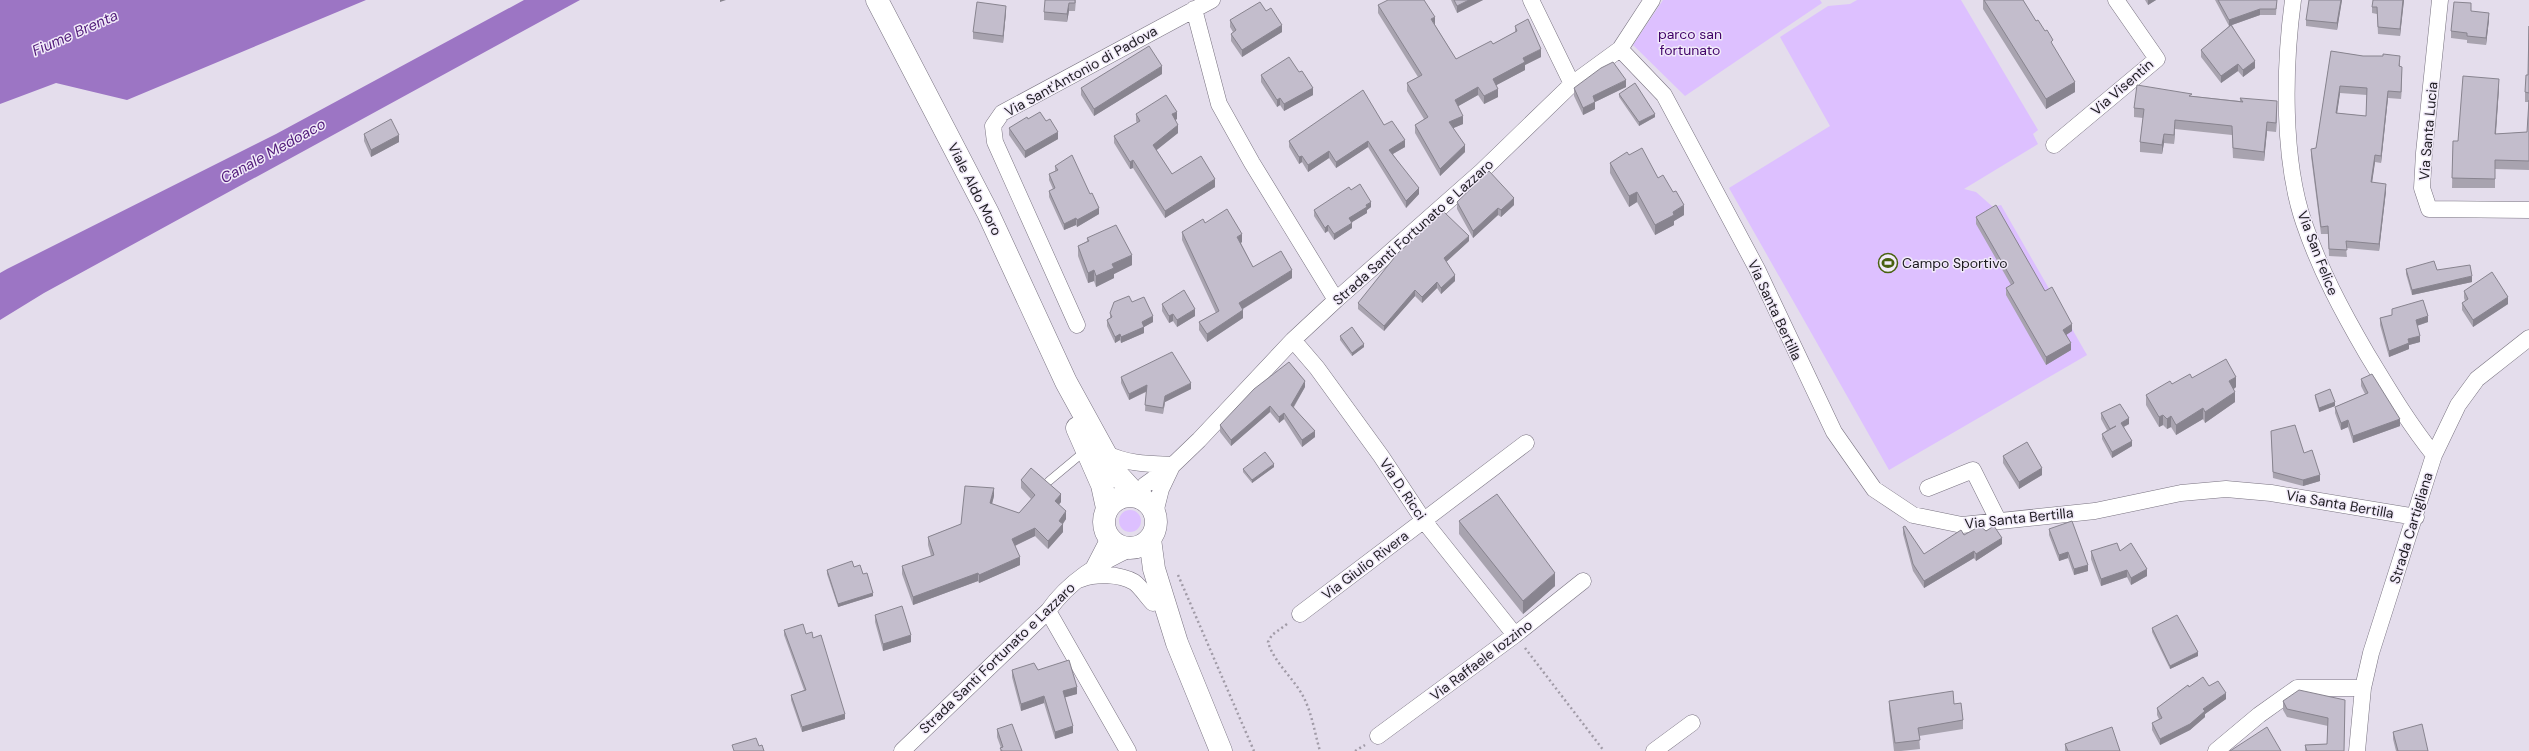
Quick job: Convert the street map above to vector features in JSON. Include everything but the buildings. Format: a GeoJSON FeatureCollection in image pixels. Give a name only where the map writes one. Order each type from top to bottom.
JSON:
{"type":"FeatureCollection","features":[{"type":"Feature","properties":{"kind":"main road","name":"Viale Aldo Moro"},"geometry":{"type":"LineString","coordinates":[[877,0],[988,213],[1066,382],[1096,451],[1107,508]]}},
{"type":"Feature","properties":{"kind":"main road","name":"Viale Aldo Moro"},"geometry":{"type":"LineString","coordinates":[[1096,451],[1138,497]]}},
{"type":"Feature","properties":{"kind":"main road"},"geometry":{"type":"LineString","coordinates":[[1138,545],[1119,546],[1108,538],[1103,523],[1107,508],[1121,497],[1138,497],[1148,503],[1155,513]]}},
{"type":"Feature","properties":{"kind":"main road","name":"Strada Santi Fortunato e Lazzaro"},"geometry":{"type":"LineString","coordinates":[[1138,545],[1156,524],[1155,513]]}},
{"type":"Feature","properties":{"kind":"main road"},"geometry":{"type":"LineString","coordinates":[[1138,545],[1141,575],[1153,603],[1177,643]]}},
{"type":"Feature","properties":{"kind":"main road"},"geometry":{"type":"LineString","coordinates":[[1138,545],[1154,569],[1177,643],[1221,751]]}},
{"type":"Feature","properties":{"kind":"street","name":"Via Sant'Antonio di Padova"},"geometry":{"type":"LineString","coordinates":[[1077,324],[995,142],[993,126],[1002,113],[1212,0]]}},
{"type":"Feature","properties":{"kind":"street"},"geometry":{"type":"LineString","coordinates":[[1531,0],[1572,84]]}},
{"type":"Feature","properties":{"kind":"street","name":"Strada Santi Fortunato e Lazzaro"},"geometry":{"type":"LineString","coordinates":[[1138,497],[1144,485],[1173,465],[1199,440],[1293,340],[1336,300],[1482,171],[1572,84],[1620,49],[1652,0]]}},
{"type":"Feature","properties":{"kind":"street","name":"Via Visentin"},"geometry":{"type":"LineString","coordinates":[[2054,145],[2157,59],[2116,0]]}},
{"type":"Feature","properties":{"kind":"street","name":"Via San Felice"},"geometry":{"type":"LineString","coordinates":[[2293,0],[2287,42],[2287,112],[2293,173],[2303,222],[2332,293],[2408,422],[2434,455]]}},
{"type":"Feature","properties":{"kind":"street","name":"Via Santa Lucia"},"geometry":{"type":"LineString","coordinates":[[2440,0],[2424,153],[2422,188],[2429,209],[2529,210]]}},
{"type":"Feature","properties":{"kind":"street"},"geometry":{"type":"LineString","coordinates":[[1194,9],[1219,104],[1252,163],[1336,300]]}},
{"type":"Feature","properties":{"kind":"street","name":"Via Santa Bertilla"},"geometry":{"type":"LineString","coordinates":[[1620,49],[1664,95],[1757,269],[1834,432],[1874,489],[1913,514],[1962,525],[1998,520],[2095,511],[2181,493],[2226,489],[2271,493],[2416,517]]}},
{"type":"Feature","properties":{"kind":"street","name":"Strada Cartigliana"},"geometry":{"type":"LineString","coordinates":[[2357,751],[2363,688],[2371,653],[2416,517],[2434,455],[2458,405],[2477,379],[2529,338]]}},
{"type":"Feature","properties":{"kind":"street","name":"Via D. Ricci"},"geometry":{"type":"LineString","coordinates":[[1293,340],[1317,368],[1381,456],[1424,521],[1515,635]]}},
{"type":"Feature","properties":{"kind":"street","name":"Via Giulio Rivera"},"geometry":{"type":"LineString","coordinates":[[1300,614],[1526,443]]}},
{"type":"Feature","properties":{"kind":"street"},"geometry":{"type":"LineString","coordinates":[[1096,451],[1136,464],[1173,465]]}},
{"type":"Feature","properties":{"kind":"street","name":"Strada Santi Fortunato e Lazzaro"},"geometry":{"type":"LineString","coordinates":[[1155,513],[1161,489],[1173,465]]}},
{"type":"Feature","properties":{"kind":"street"},"geometry":{"type":"LineString","coordinates":[[1928,488],[1973,470],[1998,520]]}},
{"type":"Feature","properties":{"kind":"street","name":"Strada Santi Fortunato e Lazzaro"},"geometry":{"type":"LineString","coordinates":[[1094,568],[1108,538]]}},
{"type":"Feature","properties":{"kind":"street","name":"Strada Santi Fortunato e Lazzaro"},"geometry":{"type":"LineString","coordinates":[[902,751],[1048,611],[1062,592],[1094,568],[1138,545]]}},
{"type":"Feature","properties":{"kind":"street"},"geometry":{"type":"LineString","coordinates":[[1076,581],[1091,575],[1116,576],[1134,582],[1153,603]]}},
{"type":"Feature","properties":{"kind":"street","name":"Via Raffaele Iozzino"},"geometry":{"type":"LineString","coordinates":[[1378,736],[1515,635],[1583,581]]}},
{"type":"Feature","properties":{"kind":"street"},"geometry":{"type":"LineString","coordinates":[[1048,611],[1128,751]]}},
{"type":"Feature","properties":{"kind":"street"},"geometry":{"type":"LineString","coordinates":[[2216,751],[2259,715],[2297,688],[2363,688]]}},
{"type":"Feature","properties":{"kind":"street"},"geometry":{"type":"LineString","coordinates":[[1654,751],[1692,723]]}},
{"type":"Feature","properties":{"kind":"lane"},"geometry":{"type":"LineString","coordinates":[[1049,481],[1096,451]]}},
{"type":"Feature","properties":{"kind":"path"},"geometry":{"type":"LineString","coordinates":[[1176,569],[1254,751]]}},
{"type":"Feature","properties":{"kind":"path"},"geometry":{"type":"LineString","coordinates":[[1300,614],[1272,635],[1268,642],[1272,654],[1293,679],[1305,699],[1320,751]]}},
{"type":"Feature","properties":{"kind":"path"},"geometry":{"type":"LineString","coordinates":[[1515,635],[1604,751]]}},
{"type":"Feature","properties":{"kind":"green space","name":"parco san fortunato"},"geometry":{"type":"Polygon","coordinates":[[[1663,0],[1820,0],[1822,3],[1685,96],[1633,45],[1663,0]]]}},
{"type":"Feature","properties":{"kind":"green space"},"geometry":{"type":"Polygon","coordinates":[[[1857,0],[1961,0],[2038,130],[2033,134],[2038,144],[1964,189],[1976,192],[1993,207],[2001,205],[2087,355],[1889,470],[1729,188],[1830,126],[1780,37],[1828,6],[1850,4],[1857,0]]]}},
{"type":"Feature","properties":{"kind":"green space"},"geometry":{"type":"Polygon","coordinates":[[[1130,510],[1138,513],[1141,521],[1138,529],[1130,532],[1122,529],[1119,521],[1122,513],[1130,510]]]}},
{"type":"Feature","properties":{"kind":"water","name":"Fiume Brenta"},"geometry":{"type":"Polygon","coordinates":[[[0,0],[366,0],[127,100],[56,83],[0,104],[0,0]]]}},
{"type":"Feature","properties":{"kind":"water","name":"Canale Medoaco"},"geometry":{"type":"Polygon","coordinates":[[[524,0],[580,0],[44,293],[0,320],[0,273],[276,134],[524,0]]]}},
{"type":"Feature","properties":{"kind":"place","name":"Campo Sportivo"},"geometry":{"type":"Point","coordinates":[1888,263]}}]}
